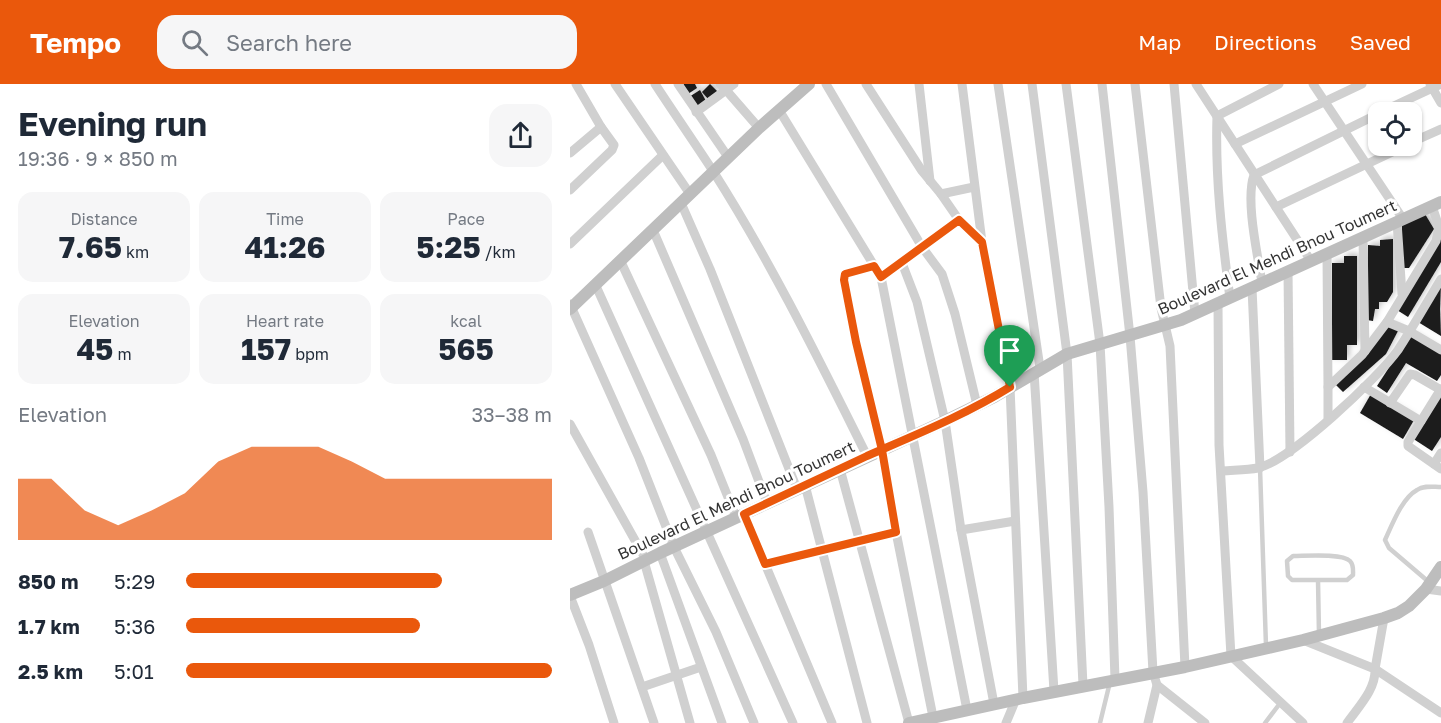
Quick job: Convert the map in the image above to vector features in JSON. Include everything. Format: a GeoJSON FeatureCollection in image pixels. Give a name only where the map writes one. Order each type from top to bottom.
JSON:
{"type":"FeatureCollection","features":[{"type":"Feature","properties":{"kind":"main road"},"geometry":{"type":"LineString","coordinates":[[571,307],[596,286],[759,128],[809,84]]}},
{"type":"Feature","properties":{"kind":"main road","name":"Boulevard El Mehdi Bnou Toumert"},"geometry":{"type":"LineString","coordinates":[[570,595],[945,421],[1067,354],[1166,326],[1437,204]]}},
{"type":"Feature","properties":{"kind":"main road"},"geometry":{"type":"LineString","coordinates":[[909,723],[1019,698],[1185,667],[1303,640],[1383,618],[1409,606],[1428,586],[1441,567]]}},
{"type":"Feature","properties":{"kind":"street"},"geometry":{"type":"LineString","coordinates":[[570,190],[614,148],[614,144],[601,127],[576,84]]}},
{"type":"Feature","properties":{"kind":"street"},"geometry":{"type":"LineString","coordinates":[[615,84],[663,155],[686,198],[726,308],[801,487],[821,551],[867,723]]}},
{"type":"Feature","properties":{"kind":"street"},"geometry":{"type":"LineString","coordinates":[[655,84],[713,172],[803,330],[867,456]]}},
{"type":"Feature","properties":{"kind":"street"},"geometry":{"type":"LineString","coordinates":[[678,84],[728,158]]}},
{"type":"Feature","properties":{"kind":"street"},"geometry":{"type":"LineString","coordinates":[[826,84],[922,247],[942,274],[977,405]]}},
{"type":"Feature","properties":{"kind":"street"},"geometry":{"type":"LineString","coordinates":[[867,84],[930,181],[959,220],[982,242]]}},
{"type":"Feature","properties":{"kind":"street"},"geometry":{"type":"LineString","coordinates":[[919,84],[930,181]]}},
{"type":"Feature","properties":{"kind":"street"},"geometry":{"type":"LineString","coordinates":[[962,84],[982,242],[1010,387],[1019,698],[1006,723]]}},
{"type":"Feature","properties":{"kind":"street"},"geometry":{"type":"LineString","coordinates":[[998,84],[1037,370],[1054,691]]}},
{"type":"Feature","properties":{"kind":"street"},"geometry":{"type":"LineString","coordinates":[[1032,84],[1067,354],[1083,686]]}},
{"type":"Feature","properties":{"kind":"street"},"geometry":{"type":"LineString","coordinates":[[1066,84],[1100,344],[1109,507],[1113,679]]}},
{"type":"Feature","properties":{"kind":"street"},"geometry":{"type":"LineString","coordinates":[[1102,84],[1130,336],[1143,492],[1153,672],[1157,685],[1149,723]]}},
{"type":"Feature","properties":{"kind":"street"},"geometry":{"type":"LineString","coordinates":[[1135,84],[1161,308],[1171,360],[1185,667]]}},
{"type":"Feature","properties":{"kind":"street"},"geometry":{"type":"LineString","coordinates":[[1174,84],[1195,314]]}},
{"type":"Feature","properties":{"kind":"street"},"geometry":{"type":"LineString","coordinates":[[1217,116],[1279,84]]}},
{"type":"Feature","properties":{"kind":"street"},"geometry":{"type":"LineString","coordinates":[[1313,84],[1400,221],[1402,294]]}},
{"type":"Feature","properties":{"kind":"street"},"geometry":{"type":"LineString","coordinates":[[1235,144],[1362,84]]}},
{"type":"Feature","properties":{"kind":"street"},"geometry":{"type":"LineString","coordinates":[[1198,85],[1311,261]]}},
{"type":"Feature","properties":{"kind":"street"},"geometry":{"type":"LineString","coordinates":[[696,112],[726,86],[759,128]]}},
{"type":"Feature","properties":{"kind":"street"},"geometry":{"type":"LineString","coordinates":[[1402,102],[1434,86],[1441,103]]}},
{"type":"Feature","properties":{"kind":"street"},"geometry":{"type":"LineString","coordinates":[[779,110],[881,277],[967,710]]}},
{"type":"Feature","properties":{"kind":"street"},"geometry":{"type":"LineString","coordinates":[[1217,116],[1216,159],[1222,238],[1230,298]]}},
{"type":"Feature","properties":{"kind":"street"},"geometry":{"type":"LineString","coordinates":[[1260,468],[1257,285],[1251,183],[1254,175],[1368,119]]}},
{"type":"Feature","properties":{"kind":"street"},"geometry":{"type":"LineString","coordinates":[[570,153],[601,127]]}},
{"type":"Feature","properties":{"kind":"street"},"geometry":{"type":"LineString","coordinates":[[1422,138],[1441,129]]}},
{"type":"Feature","properties":{"kind":"street"},"geometry":{"type":"LineString","coordinates":[[570,244],[663,155]]}},
{"type":"Feature","properties":{"kind":"street"},"geometry":{"type":"LineString","coordinates":[[1276,207],[1383,156]]}},
{"type":"Feature","properties":{"kind":"street"},"geometry":{"type":"LineString","coordinates":[[941,194],[974,187]]}},
{"type":"Feature","properties":{"kind":"street"},"geometry":{"type":"LineString","coordinates":[[1328,387],[1365,351],[1387,322],[1438,234],[1437,204]]}},
{"type":"Feature","properties":{"kind":"street"},"geometry":{"type":"LineString","coordinates":[[881,277],[959,220]]}},
{"type":"Feature","properties":{"kind":"street"},"geometry":{"type":"LineString","coordinates":[[653,230],[726,399],[767,503]]}},
{"type":"Feature","properties":{"kind":"street"},"geometry":{"type":"LineString","coordinates":[[1363,237],[1365,351]]}},
{"type":"Feature","properties":{"kind":"street"},"geometry":{"type":"LineString","coordinates":[[1327,254],[1328,418]]}},
{"type":"Feature","properties":{"kind":"street"},"geometry":{"type":"LineString","coordinates":[[621,262],[740,516],[765,564],[832,723]]}},
{"type":"Feature","properties":{"kind":"street"},"geometry":{"type":"LineString","coordinates":[[902,263],[917,302],[945,421],[961,530],[994,704]]}},
{"type":"Feature","properties":{"kind":"street"},"geometry":{"type":"LineString","coordinates":[[874,266],[847,273],[844,280],[856,342],[882,450],[933,717]]}},
{"type":"Feature","properties":{"kind":"street"},"geometry":{"type":"LineString","coordinates":[[1288,271],[1290,452]]}},
{"type":"Feature","properties":{"kind":"street"},"geometry":{"type":"LineString","coordinates":[[1222,471],[1260,468],[1290,452],[1389,362],[1441,279]]}},
{"type":"Feature","properties":{"kind":"street"},"geometry":{"type":"LineString","coordinates":[[596,286],[793,723]]}},
{"type":"Feature","properties":{"kind":"street"},"geometry":{"type":"LineString","coordinates":[[1218,304],[1219,445],[1232,656],[1303,723]]}},
{"type":"Feature","properties":{"kind":"street"},"geometry":{"type":"LineString","coordinates":[[571,307],[639,458],[674,547],[716,632],[754,723]]}},
{"type":"Feature","properties":{"kind":"street"},"geometry":{"type":"LineString","coordinates":[[1387,322],[1409,331],[1441,350]]}},
{"type":"Feature","properties":{"kind":"street"},"geometry":{"type":"LineString","coordinates":[[1390,403],[1410,374],[1441,390],[1408,442],[1408,446],[1437,466],[1441,453]]}},
{"type":"Feature","properties":{"kind":"street"},"geometry":{"type":"LineString","coordinates":[[1364,387],[1421,422]]}},
{"type":"Feature","properties":{"kind":"street"},"geometry":{"type":"LineString","coordinates":[[572,431],[645,560],[690,723]]}},
{"type":"Feature","properties":{"kind":"street"},"geometry":{"type":"LineString","coordinates":[[840,469],[909,723]]}},
{"type":"Feature","properties":{"kind":"street"},"geometry":{"type":"LineString","coordinates":[[961,530],[1015,521]]}},
{"type":"Feature","properties":{"kind":"street"},"geometry":{"type":"LineString","coordinates":[[588,532],[654,723]]}},
{"type":"Feature","properties":{"kind":"street"},"geometry":{"type":"LineString","coordinates":[[765,564],[896,532]]}},
{"type":"Feature","properties":{"kind":"street"},"geometry":{"type":"LineString","coordinates":[[660,553],[722,723]]}},
{"type":"Feature","properties":{"kind":"street"},"geometry":{"type":"LineString","coordinates":[[1428,586],[1441,591]]}},
{"type":"Feature","properties":{"kind":"street"},"geometry":{"type":"LineString","coordinates":[[570,595],[614,723]]}},
{"type":"Feature","properties":{"kind":"street"},"geometry":{"type":"LineString","coordinates":[[1347,723],[1373,686],[1383,618]]}},
{"type":"Feature","properties":{"kind":"street"},"geometry":{"type":"LineString","coordinates":[[1303,640],[1375,669],[1441,713]]}},
{"type":"Feature","properties":{"kind":"street"},"geometry":{"type":"LineString","coordinates":[[642,687],[701,667]]}},
{"type":"Feature","properties":{"kind":"street"},"geometry":{"type":"LineString","coordinates":[[1157,685],[1205,723]]}},
{"type":"Feature","properties":{"kind":"lane"},"geometry":{"type":"LineString","coordinates":[[1260,468],[1266,649]]}},
{"type":"Feature","properties":{"kind":"lane"},"geometry":{"type":"LineString","coordinates":[[1428,586],[1389,549],[1385,540],[1396,513],[1416,490],[1427,487],[1441,488]]}},
{"type":"Feature","properties":{"kind":"lane"},"geometry":{"type":"LineString","coordinates":[[1293,556],[1340,557],[1349,560],[1353,566],[1353,575],[1347,580],[1318,580],[1292,580],[1288,576],[1287,561],[1293,556]]}},
{"type":"Feature","properties":{"kind":"lane"},"geometry":{"type":"LineString","coordinates":[[1318,580],[1319,636]]}},
{"type":"Feature","properties":{"kind":"lane"},"geometry":{"type":"LineString","coordinates":[[1100,723],[1113,679]]}},
{"type":"Feature","properties":{"kind":"lane"},"geometry":{"type":"LineString","coordinates":[[1265,723],[1281,702]]}},
{"type":"Feature","properties":{"kind":"building"},"geometry":{"type":"Polygon","coordinates":[[[695,84],[697,88],[688,94],[682,86],[695,84]]]}},
{"type":"Feature","properties":{"kind":"building"},"geometry":{"type":"Polygon","coordinates":[[[710,84],[718,92],[708,99],[702,92],[710,84]]]}},
{"type":"Feature","properties":{"kind":"building"},"geometry":{"type":"Polygon","coordinates":[[[700,90],[706,101],[697,108],[689,97],[700,90]]]}},
{"type":"Feature","properties":{"kind":"building"},"geometry":{"type":"Polygon","coordinates":[[[1425,214],[1434,229],[1409,268],[1402,268],[1402,225],[1425,214]]]}},
{"type":"Feature","properties":{"kind":"building"},"geometry":{"type":"Polygon","coordinates":[[[1441,238],[1441,262],[1408,317],[1397,310],[1441,238]]]}},
{"type":"Feature","properties":{"kind":"building"},"geometry":{"type":"Polygon","coordinates":[[[1393,239],[1393,292],[1387,302],[1379,302],[1379,309],[1375,309],[1373,321],[1367,320],[1368,245],[1380,246],[1380,240],[1393,239]]]}},
{"type":"Feature","properties":{"kind":"building"},"geometry":{"type":"Polygon","coordinates":[[[1344,256],[1357,256],[1357,345],[1347,345],[1347,360],[1332,360],[1332,263],[1344,263],[1344,256]]]}},
{"type":"Feature","properties":{"kind":"building"},"geometry":{"type":"Polygon","coordinates":[[[1441,284],[1440,309],[1441,336],[1418,322],[1441,284]]]}},
{"type":"Feature","properties":{"kind":"building"},"geometry":{"type":"Polygon","coordinates":[[[1388,324],[1399,329],[1386,354],[1343,392],[1334,383],[1388,324]]]}},
{"type":"Feature","properties":{"kind":"building"},"geometry":{"type":"Polygon","coordinates":[[[1411,334],[1441,353],[1441,375],[1437,381],[1406,363],[1387,393],[1377,386],[1411,334]]]}},
{"type":"Feature","properties":{"kind":"building"},"geometry":{"type":"Polygon","coordinates":[[[1441,393],[1441,437],[1432,451],[1412,438],[1441,393]]]}},
{"type":"Feature","properties":{"kind":"building"},"geometry":{"type":"Polygon","coordinates":[[[1371,394],[1414,420],[1403,439],[1360,413],[1371,394]]]}},
{"type":"Feature","properties":{"kind":"route"},"geometry":{"type":"LineString","coordinates":[[1010,387],[945,421],[882,450],[867,456],[744,514],[765,564],[896,532],[882,450],[856,342],[844,280],[845,274],[874,266],[881,277],[959,220],[982,242],[1010,387]]}}]}
